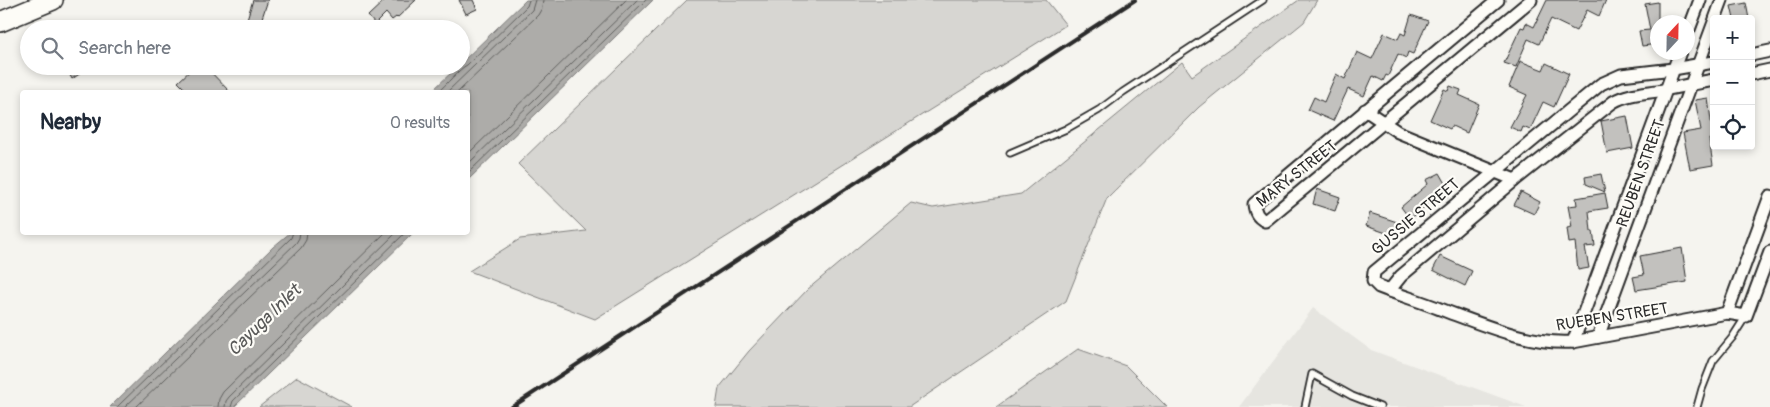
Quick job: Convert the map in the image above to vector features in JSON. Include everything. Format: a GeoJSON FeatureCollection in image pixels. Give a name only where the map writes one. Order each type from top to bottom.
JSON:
{"type":"FeatureCollection","features":[{"type":"Feature","properties":{"kind":"main road"},"geometry":{"type":"LineString","coordinates":[[0,22],[53,0]]}},
{"type":"Feature","properties":{"kind":"street","name":"MARY STREET"},"geometry":{"type":"LineString","coordinates":[[1498,0],[1254,204],[1259,218],[1265,221],[1531,0]]}},
{"type":"Feature","properties":{"kind":"street"},"geometry":{"type":"LineString","coordinates":[[1694,15],[1700,0]]}},
{"type":"Feature","properties":{"kind":"street","name":"REUBEN STREET"},"geometry":{"type":"LineString","coordinates":[[1716,15],[1722,0]]}},
{"type":"Feature","properties":{"kind":"street","name":"REUBEN STREET"},"geometry":{"type":"LineString","coordinates":[[1598,337],[1710,31]]}},
{"type":"Feature","properties":{"kind":"street"},"geometry":{"type":"LineString","coordinates":[[1755,54],[1770,51]]}},
{"type":"Feature","properties":{"kind":"street","name":"REUBEN STREET"},"geometry":{"type":"LineString","coordinates":[[1573,342],[1677,60]]}},
{"type":"Feature","properties":{"kind":"street","name":"GUSSIE STREET"},"geometry":{"type":"LineString","coordinates":[[1389,291],[1379,287],[1373,281],[1374,272],[1601,84],[1621,76],[1710,63]]}},
{"type":"Feature","properties":{"kind":"street"},"geometry":{"type":"LineString","coordinates":[[1755,73],[1770,70]]}},
{"type":"Feature","properties":{"kind":"street"},"geometry":{"type":"LineString","coordinates":[[1389,291],[1401,276],[1515,180],[1622,97],[1710,81]]}},
{"type":"Feature","properties":{"kind":"street"},"geometry":{"type":"LineString","coordinates":[[1365,110],[1398,132],[1515,180]]}},
{"type":"Feature","properties":{"kind":"street"},"geometry":{"type":"LineString","coordinates":[[1728,313],[1770,196]]}},
{"type":"Feature","properties":{"kind":"street"},"geometry":{"type":"LineString","coordinates":[[1746,316],[1770,252]]}},
{"type":"Feature","properties":{"kind":"street","name":"RUEBEN STREET"},"geometry":{"type":"LineString","coordinates":[[1389,291],[1474,321],[1555,344],[1728,313],[1746,316]]}},
{"type":"Feature","properties":{"kind":"lane"},"geometry":{"type":"LineString","coordinates":[[1010,153],[1066,129],[1099,110],[1123,92],[1263,0]]}},
{"type":"Feature","properties":{"kind":"lane"},"geometry":{"type":"LineString","coordinates":[[1697,407],[1713,361],[1732,338],[1746,316]]}},
{"type":"Feature","properties":{"kind":"lane"},"geometry":{"type":"LineString","coordinates":[[1305,407],[1312,374],[1352,396],[1380,407]]}},
{"type":"Feature","properties":{"kind":"shaded area"},"geometry":{"type":"Polygon","coordinates":[[[687,0],[1046,0],[1066,25],[595,319],[469,271],[520,239],[586,231],[518,164],[687,0]]]}},
{"type":"Feature","properties":{"kind":"shaded area"},"geometry":{"type":"Polygon","coordinates":[[[1299,0],[1317,0],[1304,22],[1199,107],[1107,198],[1066,301],[909,407],[716,407],[719,388],[749,351],[808,289],[911,203],[933,208],[1021,194],[1182,62],[1192,76],[1299,0]]]}},
{"type":"Feature","properties":{"kind":"shaded area"},"geometry":{"type":"Polygon","coordinates":[[[1313,308],[1371,350],[1526,407],[1239,407],[1313,308]]]}},
{"type":"Feature","properties":{"kind":"shaded area"},"geometry":{"type":"Polygon","coordinates":[[[1078,349],[1126,366],[1167,407],[996,407],[1078,349]]]}},
{"type":"Feature","properties":{"kind":"shaded area"},"geometry":{"type":"Polygon","coordinates":[[[297,377],[352,407],[259,407],[297,377]]]}},
{"type":"Feature","properties":{"kind":"water"},"geometry":{"type":"Polygon","coordinates":[[[526,0],[653,0],[470,178],[470,90],[433,90],[449,75],[470,75],[470,54],[526,0]]]}},
{"type":"Feature","properties":{"kind":"water","name":"Cayuga Inlet"},"geometry":{"type":"Polygon","coordinates":[[[287,235],[411,235],[234,407],[110,407],[287,235]]]}},
{"type":"Feature","properties":{"kind":"building"},"geometry":{"type":"Polygon","coordinates":[[[253,0],[268,0],[261,20],[247,19],[253,0]]]}},
{"type":"Feature","properties":{"kind":"building"},"geometry":{"type":"Polygon","coordinates":[[[385,0],[416,0],[397,18],[392,20],[386,13],[379,20],[372,20],[368,16],[385,0]]]}},
{"type":"Feature","properties":{"kind":"building"},"geometry":{"type":"Polygon","coordinates":[[[459,0],[473,0],[477,9],[466,14],[459,0]]]}},
{"type":"Feature","properties":{"kind":"building"},"geometry":{"type":"Polygon","coordinates":[[[1547,0],[1606,0],[1599,16],[1587,10],[1576,31],[1551,19],[1539,44],[1528,39],[1516,67],[1504,63],[1521,27],[1524,28],[1526,23],[1534,27],[1547,0]]]}},
{"type":"Feature","properties":{"kind":"building"},"geometry":{"type":"Polygon","coordinates":[[[1658,2],[1658,15],[1650,15],[1650,30],[1645,4],[1658,2]]]}},
{"type":"Feature","properties":{"kind":"building"},"geometry":{"type":"Polygon","coordinates":[[[1746,3],[1748,15],[1733,15],[1731,6],[1746,3]]]}},
{"type":"Feature","properties":{"kind":"building"},"geometry":{"type":"Polygon","coordinates":[[[1411,15],[1428,21],[1413,54],[1408,52],[1406,58],[1398,54],[1388,76],[1386,75],[1383,81],[1373,76],[1364,96],[1348,89],[1333,121],[1308,110],[1314,97],[1324,102],[1336,74],[1345,79],[1357,52],[1372,59],[1384,33],[1398,39],[1401,33],[1405,35],[1411,15]]]}},
{"type":"Feature","properties":{"kind":"building"},"geometry":{"type":"Polygon","coordinates":[[[1650,30],[1650,45],[1642,46],[1639,31],[1650,30]]]}},
{"type":"Feature","properties":{"kind":"building"},"geometry":{"type":"Polygon","coordinates":[[[1520,61],[1543,70],[1546,63],[1569,74],[1554,107],[1543,102],[1530,130],[1523,127],[1521,132],[1510,127],[1527,95],[1509,87],[1520,61]]]}},
{"type":"Feature","properties":{"kind":"building"},"geometry":{"type":"Polygon","coordinates":[[[70,75],[78,75],[72,79],[70,75]]]}},
{"type":"Feature","properties":{"kind":"building"},"geometry":{"type":"Polygon","coordinates":[[[185,75],[214,75],[228,90],[186,90],[178,82],[185,75]]]}},
{"type":"Feature","properties":{"kind":"building"},"geometry":{"type":"Polygon","coordinates":[[[1450,86],[1461,90],[1459,95],[1479,104],[1467,133],[1452,126],[1450,129],[1430,120],[1444,89],[1448,91],[1450,86]]]}},
{"type":"Feature","properties":{"kind":"building"},"geometry":{"type":"Polygon","coordinates":[[[1708,98],[1710,113],[1709,139],[1713,165],[1690,169],[1683,133],[1701,130],[1695,100],[1708,98]]]}},
{"type":"Feature","properties":{"kind":"building"},"geometry":{"type":"Polygon","coordinates":[[[1627,116],[1633,148],[1607,153],[1601,121],[1627,116]]]}},
{"type":"Feature","properties":{"kind":"building"},"geometry":{"type":"Polygon","coordinates":[[[1440,173],[1452,194],[1438,201],[1436,198],[1410,219],[1401,207],[1428,184],[1426,180],[1440,173]]]}},
{"type":"Feature","properties":{"kind":"building"},"geometry":{"type":"Polygon","coordinates":[[[1601,174],[1605,192],[1586,184],[1585,177],[1601,174]]]}},
{"type":"Feature","properties":{"kind":"building"},"geometry":{"type":"Polygon","coordinates":[[[1317,189],[1340,197],[1335,211],[1313,204],[1317,189]]]}},
{"type":"Feature","properties":{"kind":"building"},"geometry":{"type":"Polygon","coordinates":[[[1521,192],[1540,202],[1534,214],[1514,205],[1521,192]]]}},
{"type":"Feature","properties":{"kind":"building"},"geometry":{"type":"Polygon","coordinates":[[[1605,193],[1608,208],[1589,211],[1595,246],[1585,247],[1589,268],[1578,270],[1575,242],[1569,243],[1567,228],[1572,227],[1568,206],[1577,205],[1576,198],[1605,193]]]}},
{"type":"Feature","properties":{"kind":"building"},"geometry":{"type":"Polygon","coordinates":[[[1370,213],[1397,222],[1392,235],[1366,226],[1370,213]]]}},
{"type":"Feature","properties":{"kind":"building"},"geometry":{"type":"Polygon","coordinates":[[[1682,248],[1687,282],[1636,290],[1633,277],[1644,275],[1640,256],[1682,248]]]}},
{"type":"Feature","properties":{"kind":"building"},"geometry":{"type":"Polygon","coordinates":[[[1440,256],[1472,271],[1465,286],[1433,270],[1440,256]]]}},
{"type":"Feature","properties":{"kind":"railway"},"geometry":{"type":"LineString","coordinates":[[512,407],[1135,0]]}}]}
